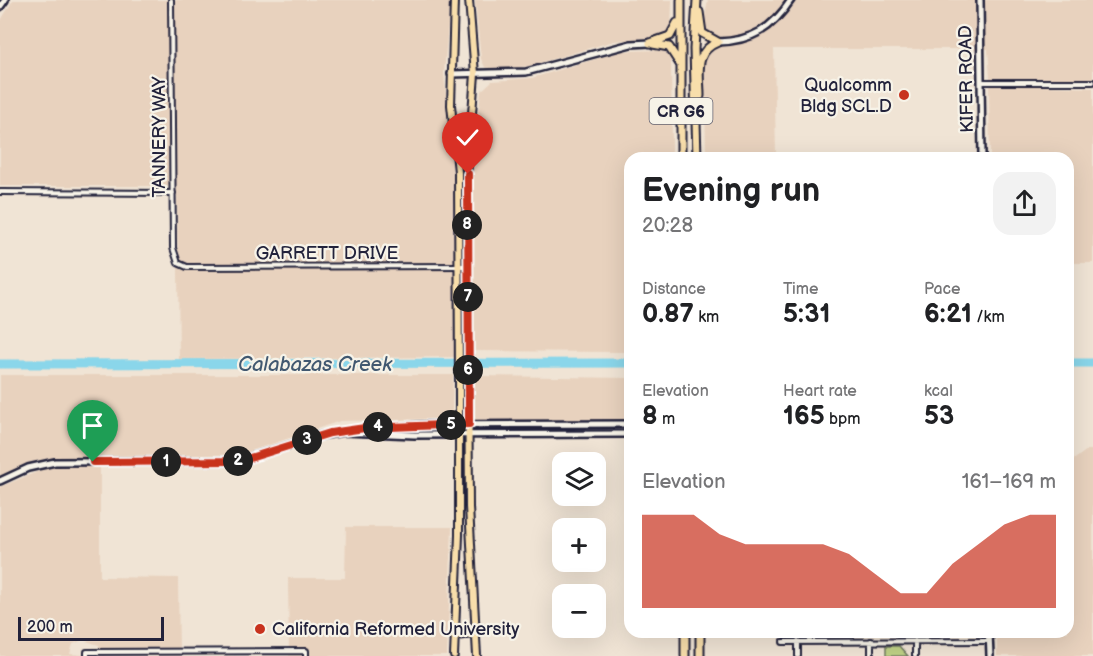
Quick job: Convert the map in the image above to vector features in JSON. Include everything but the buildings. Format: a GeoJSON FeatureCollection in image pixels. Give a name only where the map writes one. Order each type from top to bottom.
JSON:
{"type":"FeatureCollection","features":[{"type":"Feature","properties":{"kind":"highway","name":"CR G6"},"geometry":{"type":"LineString","coordinates":[[681,0],[681,152]]}},
{"type":"Feature","properties":{"kind":"highway","name":"CR G6"},"geometry":{"type":"LineString","coordinates":[[697,152],[694,40],[699,0]]}},
{"type":"Feature","properties":{"kind":"highway"},"geometry":{"type":"LineString","coordinates":[[699,0],[702,33],[718,42]]}},
{"type":"Feature","properties":{"kind":"highway"},"geometry":{"type":"LineString","coordinates":[[650,43],[672,34],[680,11]]}},
{"type":"Feature","properties":{"kind":"highway"},"geometry":{"type":"LineString","coordinates":[[697,131],[700,119],[701,56],[706,48],[718,42]]}},
{"type":"Feature","properties":{"kind":"highway"},"geometry":{"type":"LineString","coordinates":[[650,43],[669,47],[680,66]]}},
{"type":"Feature","properties":{"kind":"highway"},"geometry":{"type":"LineString","coordinates":[[685,638],[685,656]]}},
{"type":"Feature","properties":{"kind":"highway"},"geometry":{"type":"LineString","coordinates":[[700,638],[700,656]]}},
{"type":"Feature","properties":{"kind":"main road"},"geometry":{"type":"LineString","coordinates":[[0,7],[5,0]]}},
{"type":"Feature","properties":{"kind":"main road"},"geometry":{"type":"LineString","coordinates":[[454,0],[451,105],[458,172],[459,358],[459,535],[453,636],[454,656]]}},
{"type":"Feature","properties":{"kind":"main road"},"geometry":{"type":"LineString","coordinates":[[469,0],[475,74],[467,178],[469,507],[478,634],[477,656]]}},
{"type":"Feature","properties":{"kind":"main road"},"geometry":{"type":"LineString","coordinates":[[718,42],[738,41],[760,33],[777,20],[791,0]]}},
{"type":"Feature","properties":{"kind":"main road","name":"KIFER ROAD"},"geometry":{"type":"LineString","coordinates":[[980,0],[982,152]]}},
{"type":"Feature","properties":{"kind":"main road"},"geometry":{"type":"LineString","coordinates":[[451,74],[526,72],[631,44],[650,43]]}},
{"type":"Feature","properties":{"kind":"main road"},"geometry":{"type":"LineString","coordinates":[[0,482],[28,468],[55,462],[240,461],[319,436],[365,428],[469,424],[624,424]]}},
{"type":"Feature","properties":{"kind":"main road"},"geometry":{"type":"LineString","coordinates":[[355,431],[368,434],[624,434]]}},
{"type":"Feature","properties":{"kind":"main road"},"geometry":{"type":"LineString","coordinates":[[453,636],[478,634]]}},
{"type":"Feature","properties":{"kind":"main road"},"geometry":{"type":"LineString","coordinates":[[989,641],[990,656]]}},
{"type":"Feature","properties":{"kind":"street","name":"TANNERY WAY"},"geometry":{"type":"LineString","coordinates":[[171,0],[174,254],[178,263],[187,267]]}},
{"type":"Feature","properties":{"kind":"street"},"geometry":{"type":"LineString","coordinates":[[981,82],[1093,82]]}},
{"type":"Feature","properties":{"kind":"street"},"geometry":{"type":"LineString","coordinates":[[0,192],[173,193]]}},
{"type":"Feature","properties":{"kind":"street","name":"GARRETT DRIVE"},"geometry":{"type":"LineString","coordinates":[[187,267],[468,266]]}},
{"type":"Feature","properties":{"kind":"street"},"geometry":{"type":"LineString","coordinates":[[798,641],[798,656]]}},
{"type":"Feature","properties":{"kind":"street"},"geometry":{"type":"LineString","coordinates":[[871,641],[871,656]]}},
{"type":"Feature","properties":{"kind":"street"},"geometry":{"type":"LineString","coordinates":[[915,641],[915,656]]}},
{"type":"Feature","properties":{"kind":"street"},"geometry":{"type":"LineString","coordinates":[[783,642],[989,641]]}},
{"type":"Feature","properties":{"kind":"street"},"geometry":{"type":"LineString","coordinates":[[87,654],[306,653]]}},
{"type":"Feature","properties":{"kind":"shaded area"},"geometry":{"type":"Polygon","coordinates":[[[13,0],[450,0],[444,73],[454,186],[455,357],[179,359],[177,186],[0,186],[0,22],[13,0]]]}},
{"type":"Feature","properties":{"kind":"shaded area"},"geometry":{"type":"Polygon","coordinates":[[[475,0],[672,0],[671,30],[662,37],[614,41],[529,66],[494,70],[485,67],[481,59],[475,0]]]}},
{"type":"Feature","properties":{"kind":"shaded area"},"geometry":{"type":"Polygon","coordinates":[[[708,0],[1093,0],[1093,78],[990,78],[988,49],[774,49],[776,152],[706,152],[704,21],[708,0]]]}},
{"type":"Feature","properties":{"kind":"shaded area"},"geometry":{"type":"Polygon","coordinates":[[[665,50],[671,56],[672,152],[624,152],[624,352],[473,351],[472,176],[481,91],[492,81],[532,78],[623,51],[665,50]]]}},
{"type":"Feature","properties":{"kind":"shaded area"},"geometry":{"type":"Polygon","coordinates":[[[989,84],[1093,88],[1093,263],[1074,263],[1074,152],[990,152],[989,84]]]}},
{"type":"Feature","properties":{"kind":"shaded area"},"geometry":{"type":"Polygon","coordinates":[[[0,375],[453,375],[452,415],[440,419],[340,421],[240,455],[39,460],[0,479],[0,375]]]}},
{"type":"Feature","properties":{"kind":"shaded area"},"geometry":{"type":"Polygon","coordinates":[[[475,376],[624,378],[624,421],[475,421],[475,376]]]}},
{"type":"Feature","properties":{"kind":"shaded area"},"geometry":{"type":"Polygon","coordinates":[[[1087,450],[1093,450],[1093,656],[997,656],[997,638],[1074,638],[1074,460],[1087,450]]]}},
{"type":"Feature","properties":{"kind":"shaded area"},"geometry":{"type":"Polygon","coordinates":[[[100,466],[100,577],[178,578],[179,656],[99,656],[99,645],[83,640],[73,644],[70,654],[91,656],[0,656],[0,487],[49,467],[100,466]]]}},
{"type":"Feature","properties":{"kind":"shaded area"},"geometry":{"type":"Polygon","coordinates":[[[346,527],[452,527],[447,656],[289,656],[288,578],[345,578],[346,527]]]}},
{"type":"Feature","properties":{"kind":"green space"},"geometry":{"type":"Polygon","coordinates":[[[886,646],[899,646],[908,656],[886,656],[886,646]]]}},
{"type":"Feature","properties":{"kind":"waterway","name":"Calabazas Creek"},"geometry":{"type":"LineString","coordinates":[[0,364],[624,363]]}},
{"type":"Feature","properties":{"kind":"waterway","name":"Calabazas Creek"},"geometry":{"type":"LineString","coordinates":[[1074,363],[1093,363]]}},
{"type":"Feature","properties":{"kind":"place","name":"Qualcomm Bldg SCL.D"},"geometry":{"type":"Point","coordinates":[904,95]}},
{"type":"Feature","properties":{"kind":"place","name":"California Reformed University"},"geometry":{"type":"Point","coordinates":[260,629]}},
{"type":"Feature","properties":{"kind":"route"},"geometry":{"type":"LineString","coordinates":[[93,462],[240,461],[256,458],[330,433],[365,428],[469,424],[468,174]]}}]}
